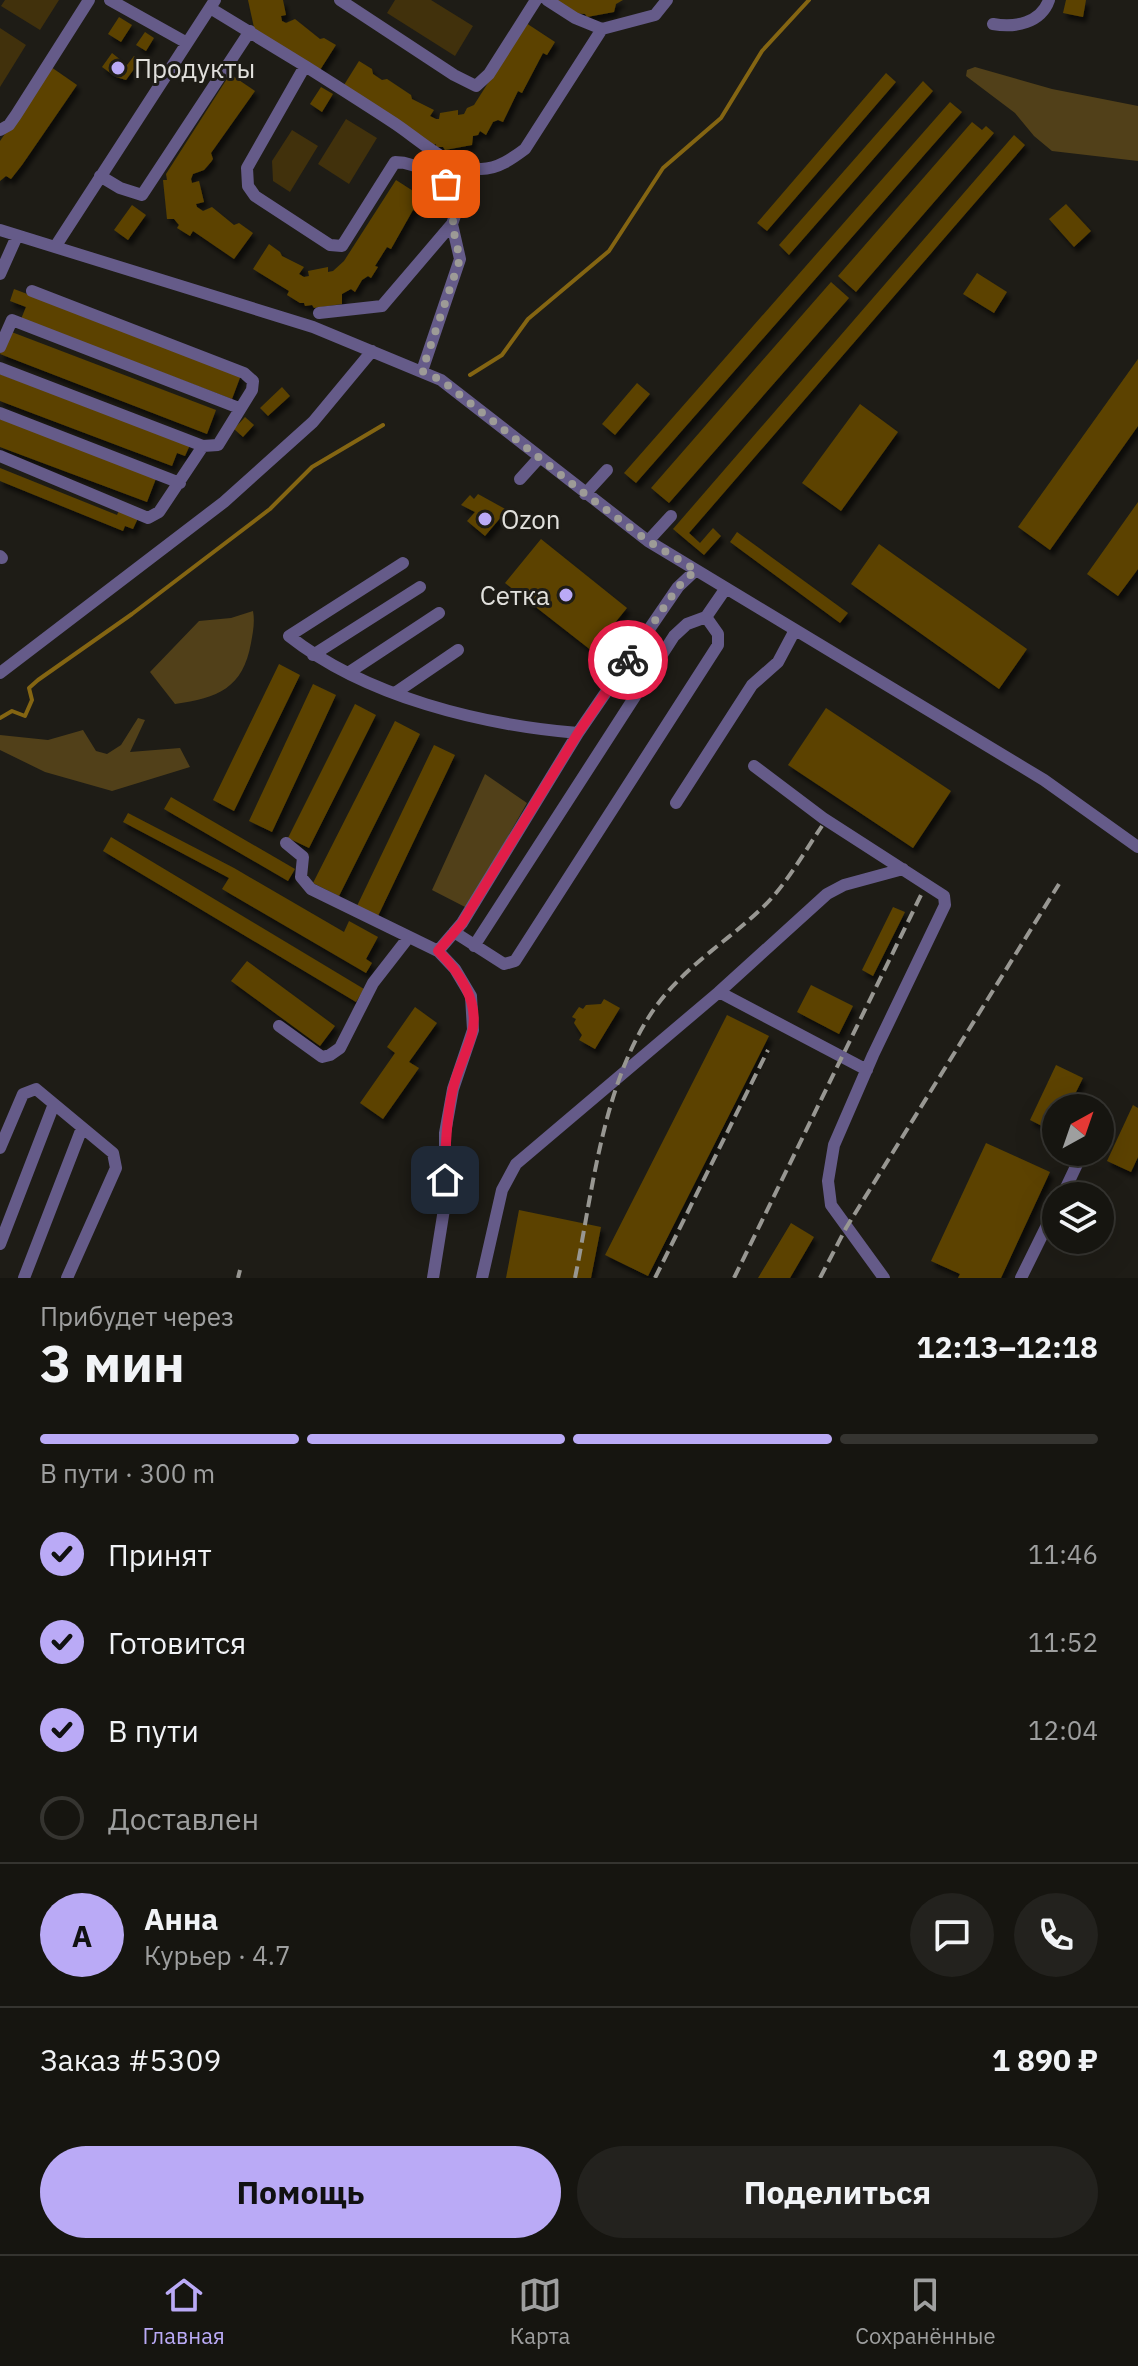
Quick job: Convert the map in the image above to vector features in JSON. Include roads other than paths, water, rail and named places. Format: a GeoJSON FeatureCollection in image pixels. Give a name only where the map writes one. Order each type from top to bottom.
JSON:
{"type":"FeatureCollection","features":[{"type":"Feature","properties":{"kind":"street"},"geometry":{"type":"LineString","coordinates":[[0,130],[9,125],[16,115],[89,0]]}},
{"type":"Feature","properties":{"kind":"street"},"geometry":{"type":"LineString","coordinates":[[110,0],[187,43]]}},
{"type":"Feature","properties":{"kind":"street"},"geometry":{"type":"LineString","coordinates":[[340,0],[454,75],[476,86],[489,74],[536,0]]}},
{"type":"Feature","properties":{"kind":"street"},"geometry":{"type":"LineString","coordinates":[[547,0],[575,18],[602,29],[655,15],[667,0]]}},
{"type":"Feature","properties":{"kind":"street"},"geometry":{"type":"LineString","coordinates":[[993,24],[1019,25],[1042,13],[1049,0]]}},
{"type":"Feature","properties":{"kind":"street"},"geometry":{"type":"LineString","coordinates":[[55,247],[212,4],[429,149],[465,166],[482,169],[511,160],[525,149],[602,29]]}},
{"type":"Feature","properties":{"kind":"street"},"geometry":{"type":"LineString","coordinates":[[100,176],[120,188],[142,195],[250,31]]}},
{"type":"Feature","properties":{"kind":"street"},"geometry":{"type":"LineString","coordinates":[[305,66],[247,168],[248,186],[255,196],[330,245],[342,246],[395,162],[405,162],[446,184],[460,202],[452,224],[382,306],[319,313]]}},
{"type":"Feature","properties":{"kind":"street"},"geometry":{"type":"LineString","coordinates":[[422,371],[460,259],[452,224]]}},
{"type":"Feature","properties":{"kind":"street"},"geometry":{"type":"LineString","coordinates":[[0,230],[313,327],[441,380],[648,541],[1044,780],[1138,847]]}},
{"type":"Feature","properties":{"kind":"street"},"geometry":{"type":"LineString","coordinates":[[0,274],[17,236]]}},
{"type":"Feature","properties":{"kind":"street"},"geometry":{"type":"LineString","coordinates":[[0,368],[203,446],[218,445],[252,390],[253,381],[244,373],[32,291]]}},
{"type":"Feature","properties":{"kind":"street"},"geometry":{"type":"LineString","coordinates":[[0,347],[12,320],[239,408]]}},
{"type":"Feature","properties":{"kind":"street"},"geometry":{"type":"LineString","coordinates":[[0,673],[224,502],[313,422],[372,351]]}},
{"type":"Feature","properties":{"kind":"street"},"geometry":{"type":"LineString","coordinates":[[0,413],[180,483]]}},
{"type":"Feature","properties":{"kind":"street"},"geometry":{"type":"LineString","coordinates":[[0,456],[148,518],[159,512],[203,446]]}},
{"type":"Feature","properties":{"kind":"street"},"geometry":{"type":"LineString","coordinates":[[520,479],[539,458]]}},
{"type":"Feature","properties":{"kind":"street"},"geometry":{"type":"LineString","coordinates":[[585,494],[607,470]]}},
{"type":"Feature","properties":{"kind":"street"},"geometry":{"type":"LineString","coordinates":[[648,541],[671,516]]}},
{"type":"Feature","properties":{"kind":"street"},"geometry":{"type":"LineString","coordinates":[[403,563],[289,636],[313,655],[395,693],[480,719],[530,729],[578,733]]}},
{"type":"Feature","properties":{"kind":"street"},"geometry":{"type":"LineString","coordinates":[[438,951],[454,932],[578,733],[678,587],[696,570]]}},
{"type":"Feature","properties":{"kind":"street"},"geometry":{"type":"LineString","coordinates":[[313,655],[420,587]]}},
{"type":"Feature","properties":{"kind":"street"},"geometry":{"type":"LineString","coordinates":[[474,946],[674,636],[687,624],[706,617],[726,588]]}},
{"type":"Feature","properties":{"kind":"street"},"geometry":{"type":"LineString","coordinates":[[348,673],[439,613]]}},
{"type":"Feature","properties":{"kind":"street"},"geometry":{"type":"LineString","coordinates":[[454,932],[504,964],[515,961],[718,645],[718,634],[706,617]]}},
{"type":"Feature","properties":{"kind":"street"},"geometry":{"type":"LineString","coordinates":[[676,803],[752,685],[778,662],[795,630]]}},
{"type":"Feature","properties":{"kind":"street"},"geometry":{"type":"LineString","coordinates":[[395,693],[458,650]]}},
{"type":"Feature","properties":{"kind":"street"},"geometry":{"type":"LineString","coordinates":[[754,766],[823,818],[944,896],[945,905],[834,1145],[828,1181],[831,1205],[884,1278]]}},
{"type":"Feature","properties":{"kind":"street"},"geometry":{"type":"LineString","coordinates":[[286,843],[303,857],[301,877],[311,889],[438,951],[455,969],[471,996],[473,1030],[453,1089],[445,1133],[445,1203],[433,1278]]}},
{"type":"Feature","properties":{"kind":"street"},"geometry":{"type":"LineString","coordinates":[[482,1278],[502,1190],[516,1164],[719,992],[827,894],[844,885],[903,869]]}},
{"type":"Feature","properties":{"kind":"street"},"geometry":{"type":"LineString","coordinates":[[279,1026],[322,1057],[330,1055],[340,1048],[373,983],[408,938]]}},
{"type":"Feature","properties":{"kind":"street"},"geometry":{"type":"LineString","coordinates":[[719,992],[867,1070]]}},
{"type":"Feature","properties":{"kind":"street"},"geometry":{"type":"LineString","coordinates":[[0,1148],[23,1094],[36,1089],[113,1153],[116,1168],[67,1278]]}},
{"type":"Feature","properties":{"kind":"street"},"geometry":{"type":"LineString","coordinates":[[0,1244],[54,1104]]}},
{"type":"Feature","properties":{"kind":"street"},"geometry":{"type":"LineString","coordinates":[[24,1278],[82,1128]]}},
{"type":"Feature","properties":{"kind":"street"},"geometry":{"type":"LineString","coordinates":[[1021,1278],[1042,1235]]}},
{"type":"Feature","properties":{"kind":"waterway"},"geometry":{"type":"LineString","coordinates":[[470,375],[502,355],[528,319],[609,251],[663,168],[721,118],[762,51],[809,0]]}},
{"type":"Feature","properties":{"kind":"waterway"},"geometry":{"type":"LineString","coordinates":[[0,718],[12,711],[25,716],[32,700],[29,688],[38,680],[132,614],[270,509],[312,467],[383,425]]}},
{"type":"Feature","properties":{"kind":"railway"},"geometry":{"type":"LineString","coordinates":[[575,1278],[602,1136],[624,1066],[639,1034],[668,991],[778,891],[822,826]]}},
{"type":"Feature","properties":{"kind":"railway"},"geometry":{"type":"LineString","coordinates":[[820,1278],[846,1228],[1059,884]]}},
{"type":"Feature","properties":{"kind":"railway"},"geometry":{"type":"LineString","coordinates":[[734,1278],[923,891]]}},
{"type":"Feature","properties":{"kind":"railway"},"geometry":{"type":"LineString","coordinates":[[655,1278],[768,1050]]}},
{"type":"Feature","properties":{"kind":"railway"},"geometry":{"type":"LineString","coordinates":[[238,1278],[240,1270]]}},
{"type":"Feature","properties":{"kind":"place","name":"Продукты"},"geometry":{"type":"Point","coordinates":[118,68]}},
{"type":"Feature","properties":{"kind":"place","name":"Ozon"},"geometry":{"type":"Point","coordinates":[485,519]}},
{"type":"Feature","properties":{"kind":"place","name":"Сетка"},"geometry":{"type":"Point","coordinates":[566,595]}}]}
